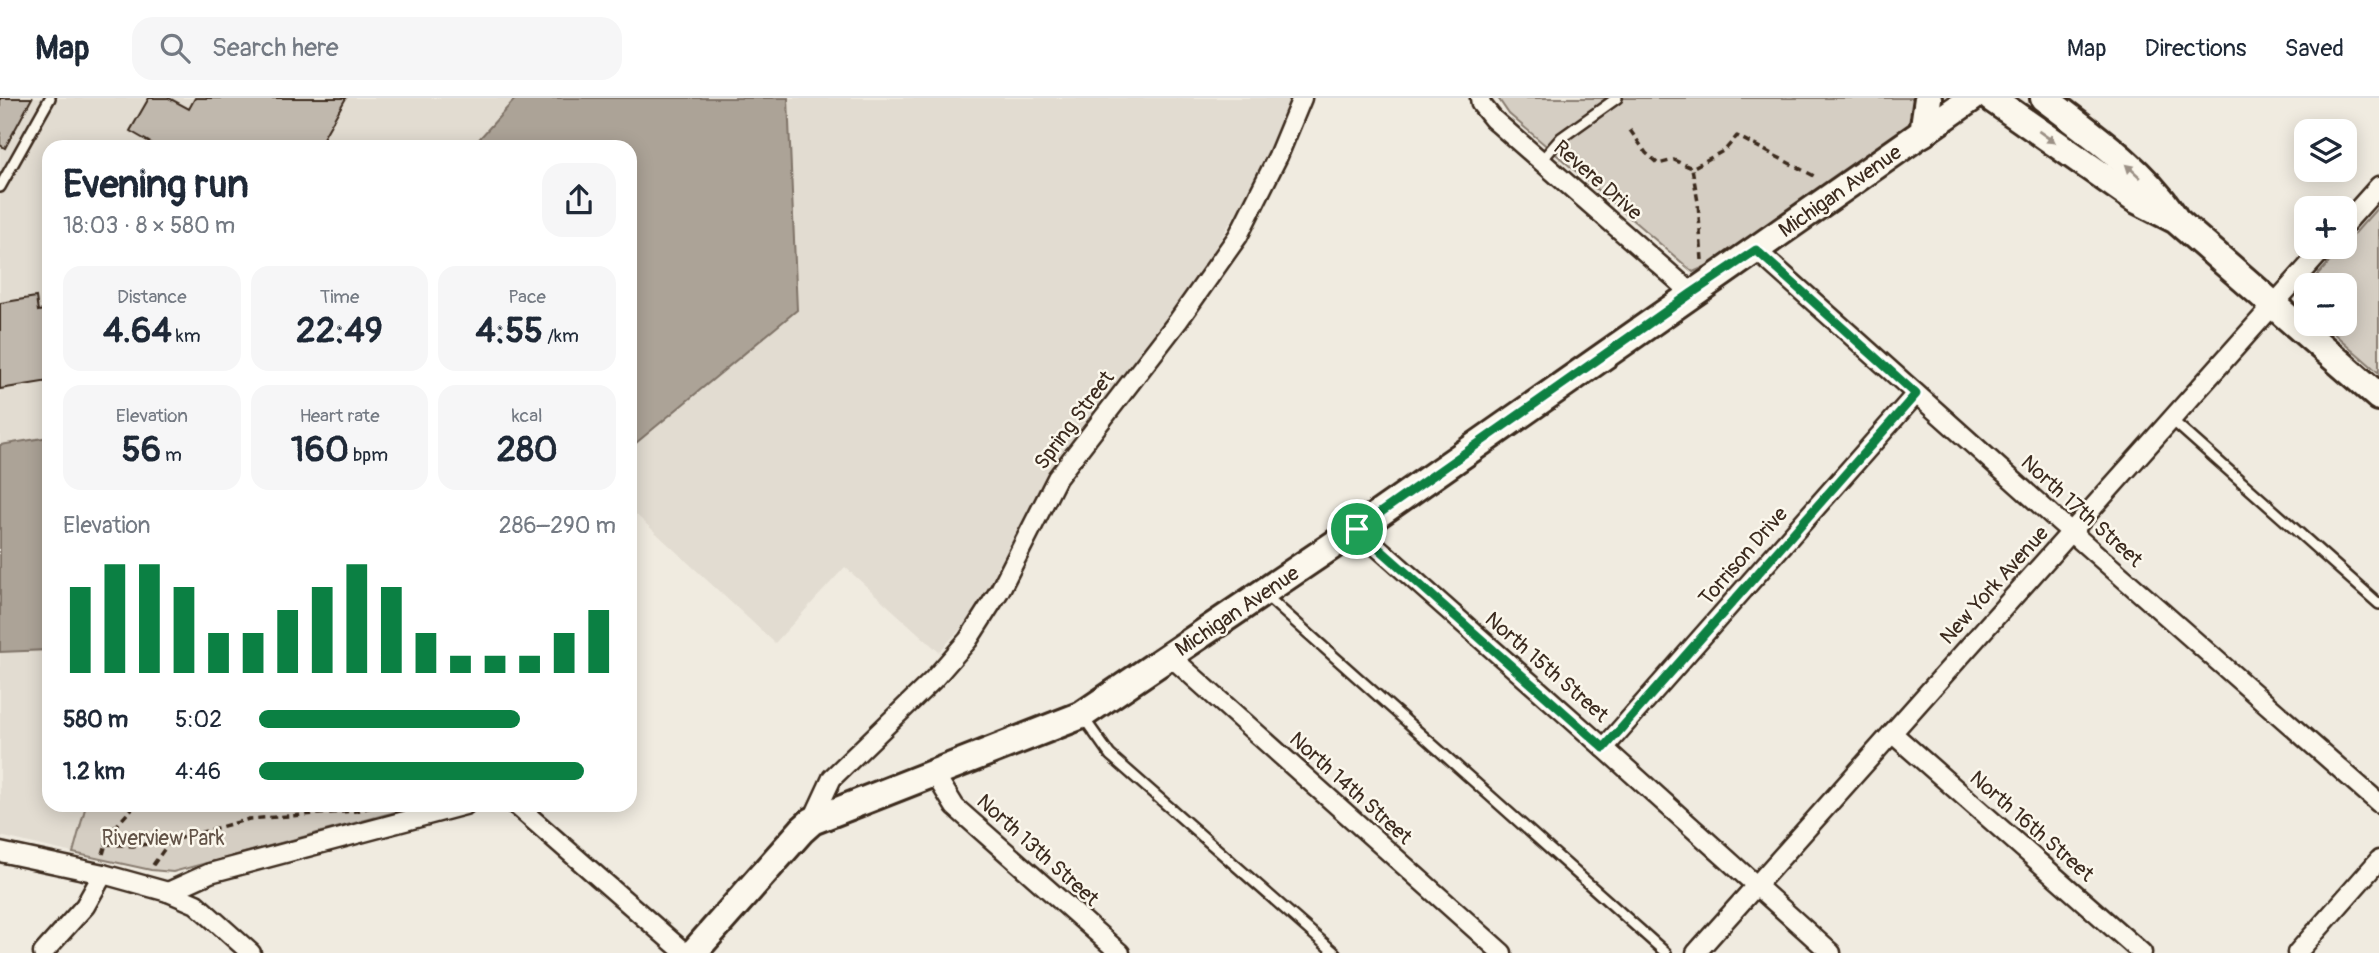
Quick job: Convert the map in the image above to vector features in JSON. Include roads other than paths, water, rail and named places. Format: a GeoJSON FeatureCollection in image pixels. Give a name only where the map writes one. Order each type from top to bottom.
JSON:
{"type":"FeatureCollection","features":[{"type":"Feature","properties":{"kind":"street","name":"Spring Street"},"geometry":{"type":"LineString","coordinates":[[812,821],[832,778],[933,680],[968,640],[1000,590],[1057,478],[1178,321],[1238,236],[1278,156],[1302,98]]}},
{"type":"Feature","properties":{"kind":"street","name":"Revere Drive"},"geometry":{"type":"LineString","coordinates":[[1480,98],[1481,104],[1493,119],[1692,293]]}},
{"type":"Feature","properties":{"kind":"street"},"geometry":{"type":"LineString","coordinates":[[1923,133],[1928,98]]}},
{"type":"Feature","properties":{"kind":"street","name":"Michigan Avenue"},"geometry":{"type":"LineString","coordinates":[[812,821],[1082,715],[1357,529],[1972,98]]}},
{"type":"Feature","properties":{"kind":"street"},"geometry":{"type":"LineString","coordinates":[[1991,98],[2134,199],[2176,220],[2379,397]]}},
{"type":"Feature","properties":{"kind":"street"},"geometry":{"type":"LineString","coordinates":[[2044,98],[2106,146],[2147,183],[2176,220]]}},
{"type":"Feature","properties":{"kind":"street"},"geometry":{"type":"LineString","coordinates":[[2357,211],[2379,186]]}},
{"type":"Feature","properties":{"kind":"street","name":"North 17th Street"},"geometry":{"type":"LineString","coordinates":[[1756,250],[2379,803]]}},
{"type":"Feature","properties":{"kind":"street","name":"New York Avenue"},"geometry":{"type":"LineString","coordinates":[[1696,953],[2314,259]]}},
{"type":"Feature","properties":{"kind":"street","name":"Torrison Drive"},"geometry":{"type":"LineString","coordinates":[[1604,748],[1916,394]]}},
{"type":"Feature","properties":{"kind":"street","name":"North 15th Street"},"geometry":{"type":"LineString","coordinates":[[1357,529],[1831,953]]}},
{"type":"Feature","properties":{"kind":"street","name":"North 14th Street"},"geometry":{"type":"LineString","coordinates":[[1170,656],[1502,953]]}},
{"type":"Feature","properties":{"kind":"street","name":"North 16th Street"},"geometry":{"type":"LineString","coordinates":[[1892,733],[2142,953]]}},
{"type":"Feature","properties":{"kind":"street","name":"North 13th Street"},"geometry":{"type":"LineString","coordinates":[[934,773],[955,807],[1120,953]]}},
{"type":"Feature","properties":{"kind":"street"},"geometry":{"type":"LineString","coordinates":[[168,892],[210,873],[439,812]]}},
{"type":"Feature","properties":{"kind":"street"},"geometry":{"type":"LineString","coordinates":[[524,812],[685,953]]}},
{"type":"Feature","properties":{"kind":"street"},"geometry":{"type":"LineString","coordinates":[[693,953],[812,821]]}},
{"type":"Feature","properties":{"kind":"street"},"geometry":{"type":"LineString","coordinates":[[0,852],[103,874],[168,892],[196,904],[251,953]]}},
{"type":"Feature","properties":{"kind":"street"},"geometry":{"type":"LineString","coordinates":[[2297,953],[2379,860]]}},
{"type":"Feature","properties":{"kind":"street"},"geometry":{"type":"LineString","coordinates":[[43,953],[85,906],[103,874]]}},
{"type":"Feature","properties":{"kind":"lane"},"geometry":{"type":"LineString","coordinates":[[0,187],[50,98]]}},
{"type":"Feature","properties":{"kind":"lane"},"geometry":{"type":"LineString","coordinates":[[1541,161],[1561,138],[1617,98]]}},
{"type":"Feature","properties":{"kind":"lane"},"geometry":{"type":"LineString","coordinates":[[2172,420],[2379,604]]}},
{"type":"Feature","properties":{"kind":"lane"},"geometry":{"type":"LineString","coordinates":[[1263,593],[1666,953]]}},
{"type":"Feature","properties":{"kind":"lane"},"geometry":{"type":"LineString","coordinates":[[1082,715],[1110,755],[1335,953]]}},
{"type":"Feature","properties":{"kind":"park label","name":"Riverview Park"},"geometry":{"type":"Point","coordinates":[163,838]}}]}
